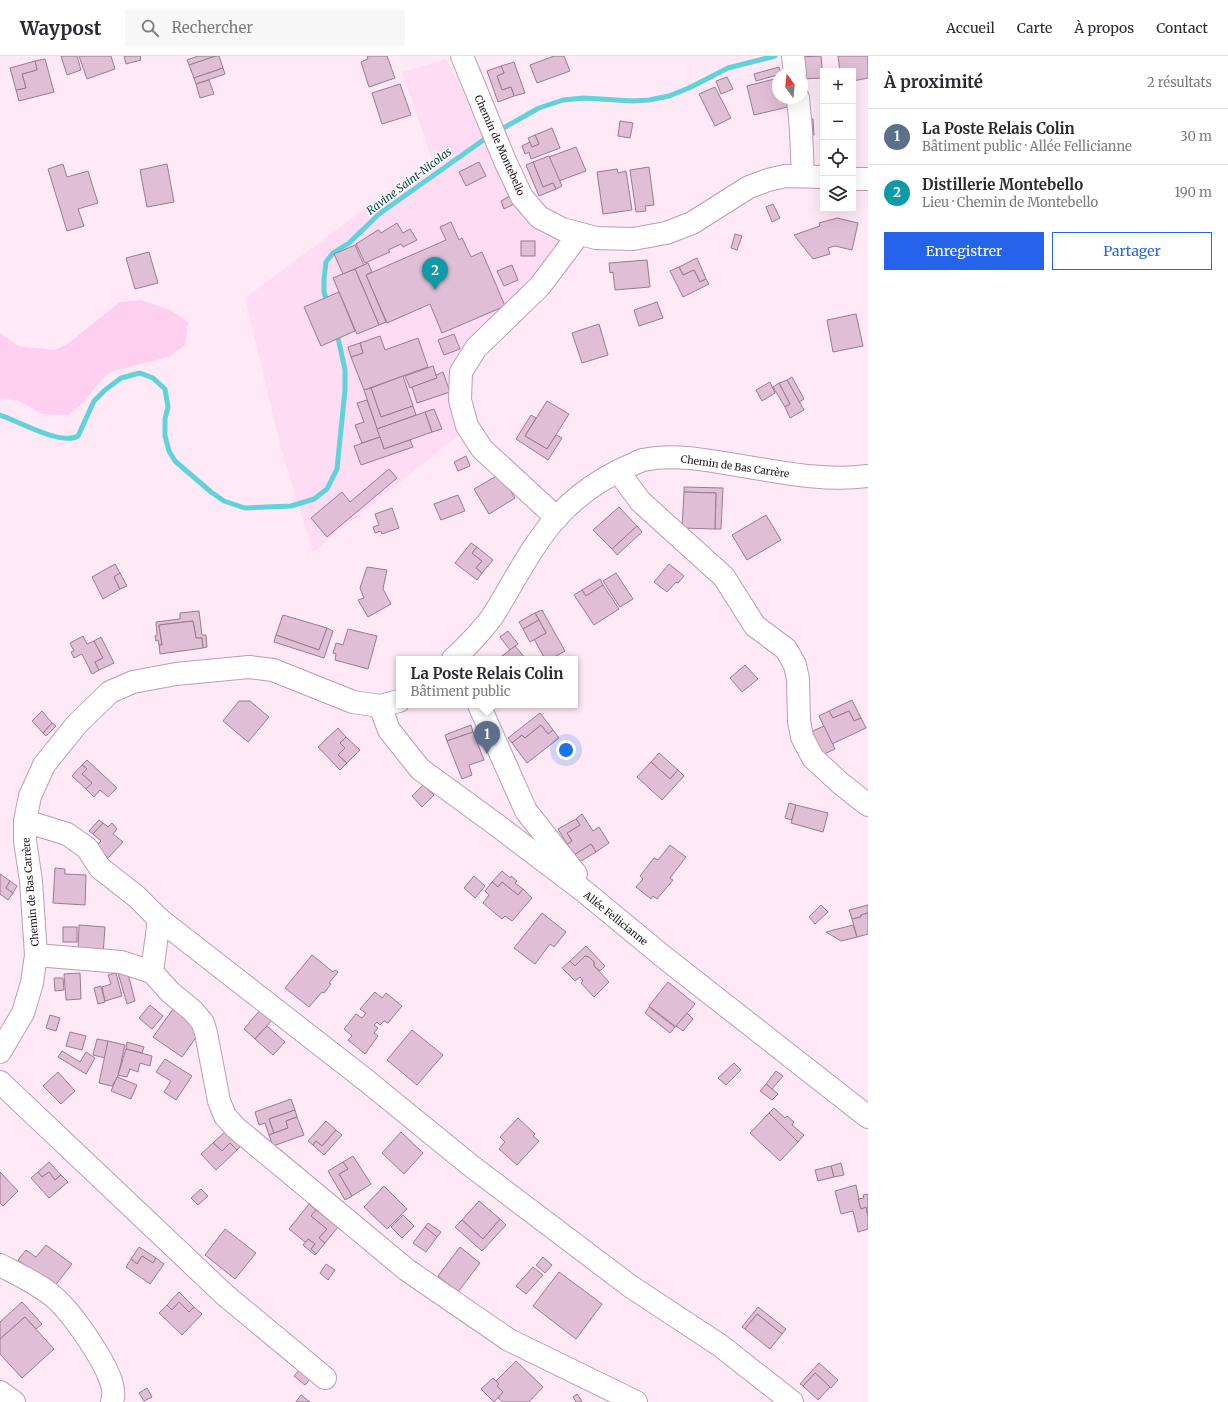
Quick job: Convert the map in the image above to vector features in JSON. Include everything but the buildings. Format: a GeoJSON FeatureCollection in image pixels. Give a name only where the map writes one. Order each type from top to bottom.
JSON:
{"type":"FeatureCollection","features":[{"type":"Feature","properties":{"kind":"street","name":"Chemin de Montebello"},"geometry":{"type":"LineString","coordinates":[[462,56],[505,161],[522,197],[538,217],[562,229],[596,238],[633,239],[666,233],[692,223],[749,187],[785,176],[813,176]]}},
{"type":"Feature","properties":{"kind":"street"},"geometry":{"type":"LineString","coordinates":[[799,104],[801,130],[813,176]]}},
{"type":"Feature","properties":{"kind":"street"},"geometry":{"type":"LineString","coordinates":[[856,179],[868,179]]}},
{"type":"Feature","properties":{"kind":"street"},"geometry":{"type":"LineString","coordinates":[[557,518],[482,449],[467,426],[460,400],[461,372],[476,348],[540,286],[579,234]]}},
{"type":"Feature","properties":{"kind":"street","name":"Chemin de Bas Carrère"},"geometry":{"type":"LineString","coordinates":[[458,656],[491,618],[540,539],[557,518],[588,489],[618,471],[642,461],[672,457],[699,459],[796,474],[849,479],[868,476]]}},
{"type":"Feature","properties":{"kind":"street"},"geometry":{"type":"LineString","coordinates":[[618,471],[640,501],[724,577],[755,626],[786,649],[795,665],[798,679],[799,721],[802,737],[813,758],[840,783],[868,805]]}},
{"type":"Feature","properties":{"kind":"street","name":"Chemin de Bas Carrère"},"geometry":{"type":"LineString","coordinates":[[0,1052],[23,1013],[32,983],[36,955],[31,881],[25,841],[25,822],[30,796],[44,765],[77,724],[110,692],[132,682],[176,674],[249,667],[273,670],[353,702],[390,703]]}},
{"type":"Feature","properties":{"kind":"street","name":"Allée Fellicianne"},"geometry":{"type":"LineString","coordinates":[[390,703],[389,730],[420,769],[585,892],[665,958],[868,1117]]}},
{"type":"Feature","properties":{"kind":"street"},"geometry":{"type":"LineString","coordinates":[[480,708],[526,811],[578,877],[585,892]]}},
{"type":"Feature","properties":{"kind":"street"},"geometry":{"type":"LineString","coordinates":[[25,822],[67,834],[87,848],[100,868],[137,897],[159,920],[367,1081],[470,1165],[630,1286],[721,1346],[792,1402]]}},
{"type":"Feature","properties":{"kind":"street"},"geometry":{"type":"LineString","coordinates":[[152,972],[159,920]]}},
{"type":"Feature","properties":{"kind":"street"},"geometry":{"type":"LineString","coordinates":[[36,955],[122,962],[152,972],[170,992],[193,1011],[203,1023],[220,1101],[225,1116],[236,1128],[413,1274],[509,1340],[636,1402]]}},
{"type":"Feature","properties":{"kind":"street"},"geometry":{"type":"LineString","coordinates":[[0,1082],[226,1295],[325,1378]]}},
{"type":"Feature","properties":{"kind":"street"},"geometry":{"type":"LineString","coordinates":[[0,1265],[36,1284],[55,1298],[78,1325],[103,1365],[111,1382],[113,1392],[112,1402]]}},
{"type":"Feature","properties":{"kind":"shaded area"},"geometry":{"type":"Polygon","coordinates":[[[446,59],[523,210],[550,231],[586,247],[478,350],[465,430],[313,552],[281,448],[245,298],[432,158],[402,72],[446,59]]]}},
{"type":"Feature","properties":{"kind":"shaded area"},"geometry":{"type":"Polygon","coordinates":[[[141,300],[170,310],[188,322],[185,345],[168,357],[110,372],[98,384],[84,402],[68,415],[42,414],[19,401],[0,398],[0,333],[18,346],[55,350],[69,343],[120,302],[141,300]]]}},
{"type":"Feature","properties":{"kind":"waterway","name":"Ravine Saint-Nicolas"},"geometry":{"type":"LineString","coordinates":[[498,131],[539,108],[563,100],[584,98],[633,101],[649,100],[669,96],[689,88],[728,68],[775,56]]}},
{"type":"Feature","properties":{"kind":"waterway","name":"Ravine Saint-Nicolas"},"geometry":{"type":"LineString","coordinates":[[327,302],[324,292],[326,262],[333,253],[349,243],[379,214],[489,136]]}},
{"type":"Feature","properties":{"kind":"waterway","name":"Ravine Saint-Nicolas"},"geometry":{"type":"LineString","coordinates":[[0,415],[39,432],[61,438],[78,436],[94,401],[105,390],[121,378],[140,373],[153,378],[165,389],[168,407],[165,419],[165,436],[169,451],[175,461],[211,492],[224,501],[245,508],[291,506],[314,499],[327,489],[337,469],[345,390],[345,370],[337,333]]}},
{"type":"Feature","properties":{"kind":"place","name":"Distillerie Montebello"},"geometry":{"type":"Point","coordinates":[435,290]}},
{"type":"Feature","properties":{"kind":"place","name":"La Poste Relais Colin"},"geometry":{"type":"Point","coordinates":[487,754]}}]}
